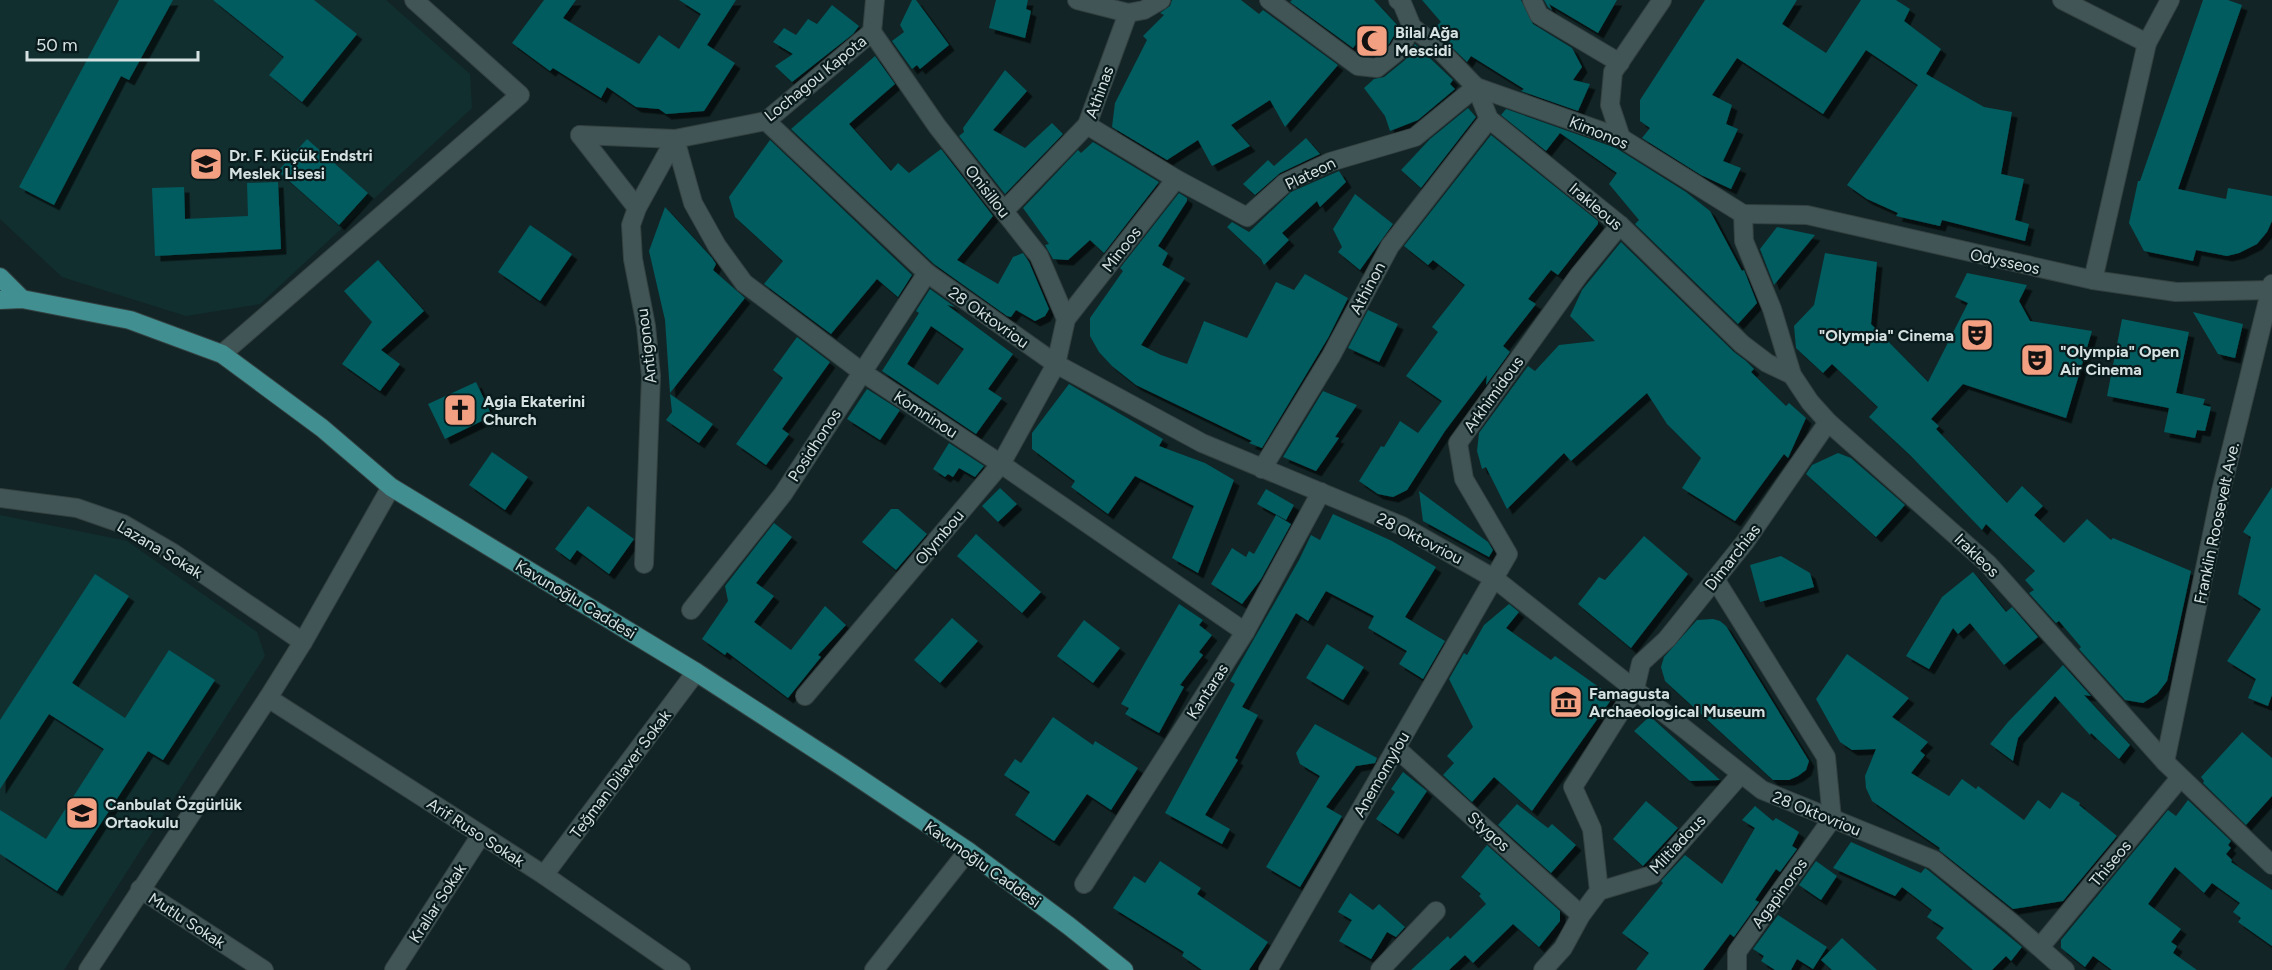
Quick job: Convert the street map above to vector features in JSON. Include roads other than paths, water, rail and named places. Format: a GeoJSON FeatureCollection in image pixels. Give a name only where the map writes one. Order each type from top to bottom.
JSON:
{"type":"FeatureCollection","features":[{"type":"Feature","properties":{"kind":"main road"},"geometry":{"type":"LineString","coordinates":[[0,277],[22,299]]}},
{"type":"Feature","properties":{"kind":"main road","name":"Kavunoğlu Caddesi"},"geometry":{"type":"LineString","coordinates":[[0,300],[22,299],[130,320],[222,354],[321,428],[391,487],[696,672],[842,766],[968,852],[1069,926],[1124,970]]}},
{"type":"Feature","properties":{"kind":"street"},"geometry":{"type":"LineString","coordinates":[[222,354],[520,95],[414,0]]}},
{"type":"Feature","properties":{"kind":"street"},"geometry":{"type":"LineString","coordinates":[[872,33],[875,0]]}},
{"type":"Feature","properties":{"kind":"street"},"geometry":{"type":"LineString","coordinates":[[1077,0],[1128,13],[1144,10],[1161,0]]}},
{"type":"Feature","properties":{"kind":"street"},"geometry":{"type":"LineString","coordinates":[[1269,0],[1358,66],[1377,68],[1398,51],[1412,27],[1401,1]]}},
{"type":"Feature","properties":{"kind":"street"},"geometry":{"type":"LineString","coordinates":[[1532,0],[1539,15],[1620,63]]}},
{"type":"Feature","properties":{"kind":"street"},"geometry":{"type":"LineString","coordinates":[[1621,138],[1610,105],[1613,72],[1662,0]]}},
{"type":"Feature","properties":{"kind":"street"},"geometry":{"type":"LineString","coordinates":[[2062,0],[2147,43]]}},
{"type":"Feature","properties":{"kind":"street"},"geometry":{"type":"LineString","coordinates":[[2093,280],[2147,43],[2170,0]]}},
{"type":"Feature","properties":{"kind":"street","name":"Athinas"},"geometry":{"type":"LineString","coordinates":[[1004,211],[1087,124],[1128,13]]}},
{"type":"Feature","properties":{"kind":"street","name":"Irakleous"},"geometry":{"type":"LineString","coordinates":[[1412,27],[1435,45],[1476,87],[1489,119],[1620,225],[1742,344],[1767,363],[1792,375]]}},
{"type":"Feature","properties":{"kind":"street","name":"Lochagou Kapota"},"geometry":{"type":"LineString","coordinates":[[638,208],[580,135],[675,139],[766,121],[872,33]]}},
{"type":"Feature","properties":{"kind":"street","name":"Onisillou"},"geometry":{"type":"LineString","coordinates":[[872,33],[937,126],[1039,256],[1066,319]]}},
{"type":"Feature","properties":{"kind":"street","name":"Plateon"},"geometry":{"type":"LineString","coordinates":[[1087,124],[1176,179],[1246,217],[1285,183],[1330,162],[1415,137],[1476,87]]}},
{"type":"Feature","properties":{"kind":"street","name":"Kimonos"},"geometry":{"type":"LineString","coordinates":[[1476,87],[1621,138],[1743,214]]}},
{"type":"Feature","properties":{"kind":"street","name":"Athinon"},"geometry":{"type":"LineString","coordinates":[[1262,469],[1331,356],[1390,246],[1489,119]]}},
{"type":"Feature","properties":{"kind":"street","name":"28 Oktovriou"},"geometry":{"type":"LineString","coordinates":[[766,121],[927,273],[1056,364],[1202,443],[1402,526],[1495,579],[1762,790],[1934,860],[2065,970]]}},
{"type":"Feature","properties":{"kind":"street","name":"Antigonou"},"geometry":{"type":"LineString","coordinates":[[644,564],[651,376],[633,258],[631,225],[675,139]]}},
{"type":"Feature","properties":{"kind":"street","name":"Komninou"},"geometry":{"type":"LineString","coordinates":[[675,139],[693,203],[717,246],[744,283],[862,372],[1001,464],[1245,632]]}},
{"type":"Feature","properties":{"kind":"street","name":"Minoos"},"geometry":{"type":"LineString","coordinates":[[1066,319],[1176,179]]}},
{"type":"Feature","properties":{"kind":"street","name":"Odysseos"},"geometry":{"type":"LineString","coordinates":[[1743,214],[1807,214],[2093,280],[2176,292],[2271,288]]}},
{"type":"Feature","properties":{"kind":"street","name":"Irakleos"},"geometry":{"type":"LineString","coordinates":[[1743,214],[1744,241],[1772,309],[1792,375],[1810,402],[1828,422],[1988,564],[2180,778],[2272,865]]}},
{"type":"Feature","properties":{"kind":"street","name":"Arkhimidous"},"geometry":{"type":"LineString","coordinates":[[1495,579],[1508,554],[1464,479],[1458,443],[1579,275],[1620,225]]}},
{"type":"Feature","properties":{"kind":"street","name":"Posidhonos"},"geometry":{"type":"LineString","coordinates":[[691,610],[783,494],[927,273]]}},
{"type":"Feature","properties":{"kind":"street","name":"Franklin Roosevelt Ave."},"geometry":{"type":"LineString","coordinates":[[2165,762],[2221,491],[2271,288]]}},
{"type":"Feature","properties":{"kind":"street"},"geometry":{"type":"LineString","coordinates":[[1056,364],[1066,319]]}},
{"type":"Feature","properties":{"kind":"street","name":"Olymbou"},"geometry":{"type":"LineString","coordinates":[[805,696],[1001,464],[1056,364]]}},
{"type":"Feature","properties":{"kind":"street","name":"Dimarchias"},"geometry":{"type":"LineString","coordinates":[[1599,891],[1592,829],[1573,787],[1635,689],[1641,663],[1667,639],[1745,542],[1828,422]]}},
{"type":"Feature","properties":{"kind":"street"},"geometry":{"type":"LineString","coordinates":[[88,970],[268,698],[303,642],[391,487]]}},
{"type":"Feature","properties":{"kind":"street","name":"Kantaras"},"geometry":{"type":"LineString","coordinates":[[1084,884],[1245,632],[1321,492]]}},
{"type":"Feature","properties":{"kind":"street","name":"Lazana Sokak"},"geometry":{"type":"LineString","coordinates":[[0,498],[77,508],[123,524],[173,553],[303,642]]}},
{"type":"Feature","properties":{"kind":"street","name":"Anemomylou"},"geometry":{"type":"LineString","coordinates":[[1268,970],[1495,579]]}},
{"type":"Feature","properties":{"kind":"street"},"geometry":{"type":"LineString","coordinates":[[1715,579],[1826,757],[1832,819]]}},
{"type":"Feature","properties":{"kind":"street","name":"Teğman Dilaver Sokak"},"geometry":{"type":"LineString","coordinates":[[544,875],[696,672]]}},
{"type":"Feature","properties":{"kind":"street","name":"Arif Ruso Sokak"},"geometry":{"type":"LineString","coordinates":[[268,698],[544,875],[681,970]]}},
{"type":"Feature","properties":{"kind":"street","name":"Stygos"},"geometry":{"type":"LineString","coordinates":[[1396,748],[1581,915]]}},
{"type":"Feature","properties":{"kind":"street","name":"Miltiadous"},"geometry":{"type":"LineString","coordinates":[[1599,891],[1652,875],[1741,774]]}},
{"type":"Feature","properties":{"kind":"street","name":"Thiseos"},"geometry":{"type":"LineString","coordinates":[[2040,947],[2180,778]]}},
{"type":"Feature","properties":{"kind":"street","name":"Agapinoros"},"geometry":{"type":"LineString","coordinates":[[1722,970],[1737,961],[1832,819]]}},
{"type":"Feature","properties":{"kind":"street","name":"Krallar Sokak"},"geometry":{"type":"LineString","coordinates":[[394,970],[481,835]]}},
{"type":"Feature","properties":{"kind":"street"},"geometry":{"type":"LineString","coordinates":[[874,970],[968,852]]}},
{"type":"Feature","properties":{"kind":"street","name":"Mutlu Sokak"},"geometry":{"type":"LineString","coordinates":[[140,889],[264,970]]}},
{"type":"Feature","properties":{"kind":"street"},"geometry":{"type":"LineString","coordinates":[[1543,970],[1563,948],[1581,915],[1599,891]]}},
{"type":"Feature","properties":{"kind":"street"},"geometry":{"type":"LineString","coordinates":[[1380,970],[1436,911]]}},
{"type":"Feature","properties":{"kind":"place","name":"Bilal Ağa Mescidi"},"geometry":{"type":"Point","coordinates":[1372,41]}},
{"type":"Feature","properties":{"kind":"place","name":"Dr. F. Küçük Endstri Meslek Lisesi"},"geometry":{"type":"Point","coordinates":[206,164]}},
{"type":"Feature","properties":{"kind":"place","name":"\"Olympia\" Cinema"},"geometry":{"type":"Point","coordinates":[1977,335]}},
{"type":"Feature","properties":{"kind":"place","name":"\"Olympia\" Open Air Cinema"},"geometry":{"type":"Point","coordinates":[2037,360]}},
{"type":"Feature","properties":{"kind":"place","name":"Agia Ekaterini Church"},"geometry":{"type":"Point","coordinates":[460,410]}},
{"type":"Feature","properties":{"kind":"place","name":"Famagusta Archaeological Museum"},"geometry":{"type":"Point","coordinates":[1566,702]}},
{"type":"Feature","properties":{"kind":"place","name":"Canbulat Özgürlük Ortaokulu"},"geometry":{"type":"Point","coordinates":[82,813]}}]}
